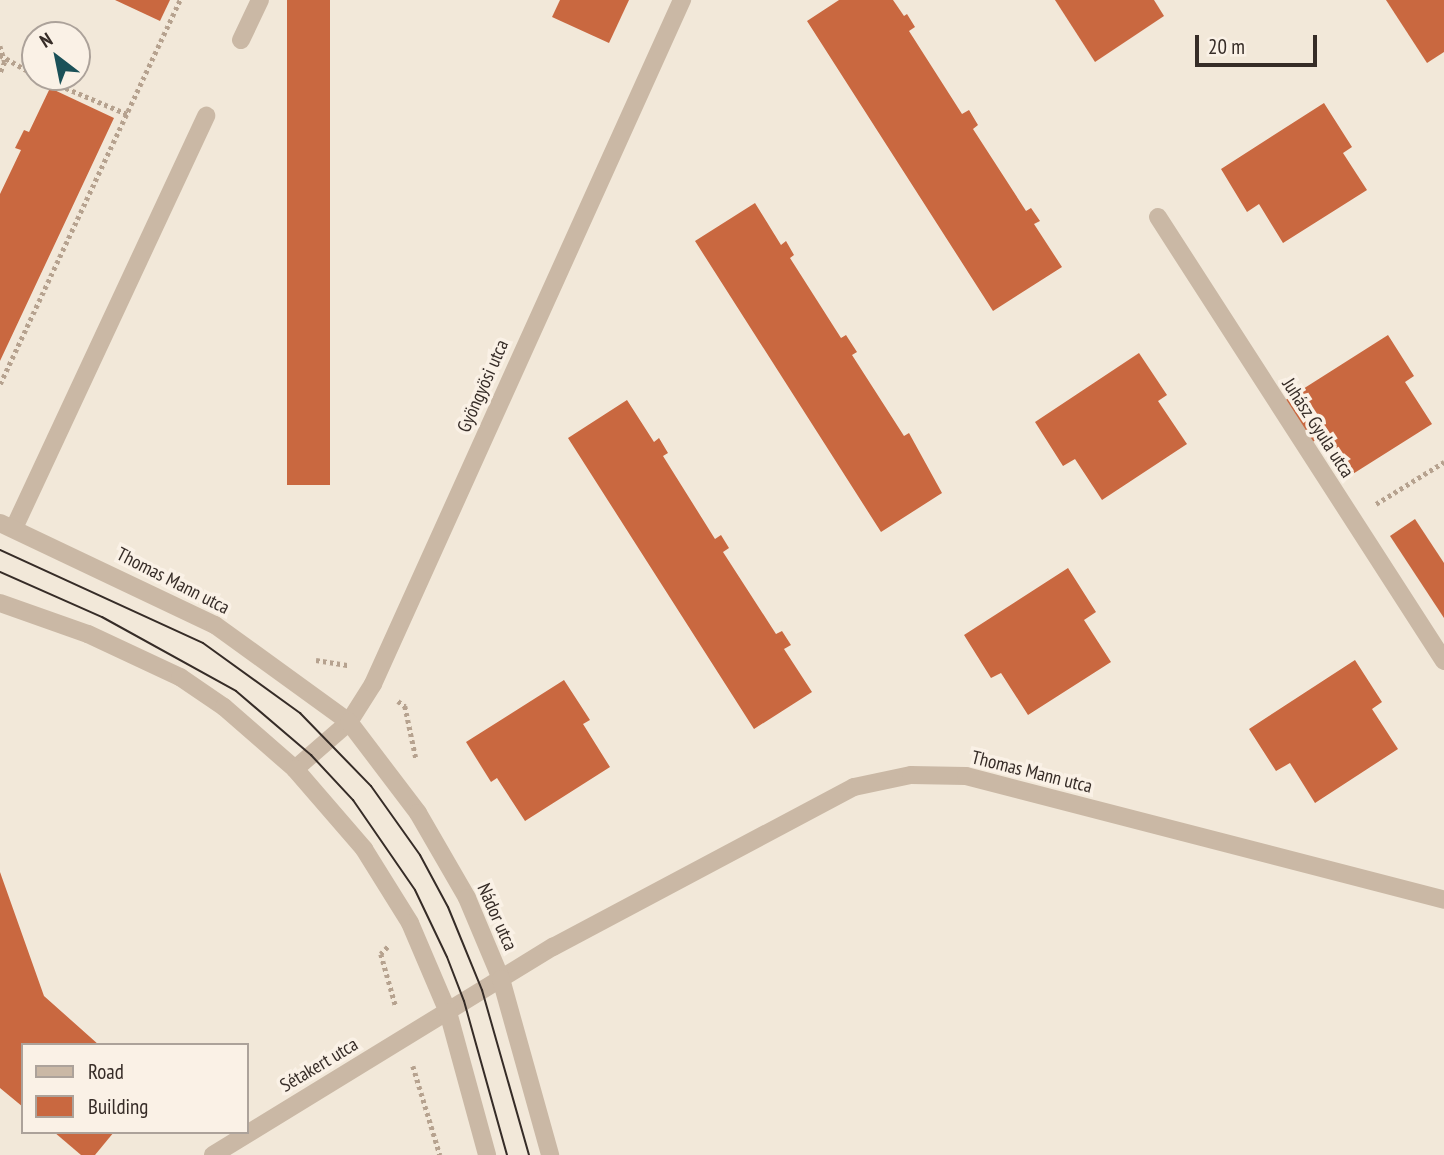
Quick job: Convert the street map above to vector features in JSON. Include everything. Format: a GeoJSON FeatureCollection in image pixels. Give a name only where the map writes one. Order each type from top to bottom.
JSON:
{"type":"FeatureCollection","features":[{"type":"Feature","properties":{"kind":"street"},"geometry":{"type":"LineString","coordinates":[[241,40],[260,0]]}},
{"type":"Feature","properties":{"kind":"street","name":"Gyöngyösi utca"},"geometry":{"type":"LineString","coordinates":[[295,769],[349,722],[373,684],[682,0]]}},
{"type":"Feature","properties":{"kind":"street"},"geometry":{"type":"LineString","coordinates":[[7,525],[206,116]]}},
{"type":"Feature","properties":{"kind":"street","name":"Juhász Gyula utca"},"geometry":{"type":"LineString","coordinates":[[1158,217],[1444,661]]}},
{"type":"Feature","properties":{"kind":"street","name":"Thomas Mann utca"},"geometry":{"type":"LineString","coordinates":[[7,525],[215,625],[349,722]]}},
{"type":"Feature","properties":{"kind":"street"},"geometry":{"type":"LineString","coordinates":[[0,603],[88,634],[180,677],[224,707],[295,769],[363,849],[410,923],[447,1012],[487,1155]]}},
{"type":"Feature","properties":{"kind":"street","name":"Nádor utca"},"geometry":{"type":"LineString","coordinates":[[349,722],[418,813],[467,898],[501,979],[550,1155]]}},
{"type":"Feature","properties":{"kind":"street","name":"Thomas Mann utca"},"geometry":{"type":"LineString","coordinates":[[447,1012],[501,979],[854,787],[911,775],[967,776],[1444,900]]}},
{"type":"Feature","properties":{"kind":"street","name":"Sétakert utca"},"geometry":{"type":"LineString","coordinates":[[248,1134],[447,1012]]}},
{"type":"Feature","properties":{"kind":"street","name":"Sétakert utca"},"geometry":{"type":"LineString","coordinates":[[213,1155],[247,1134]]}},
{"type":"Feature","properties":{"kind":"path"},"geometry":{"type":"LineString","coordinates":[[0,384],[180,0]]}},
{"type":"Feature","properties":{"kind":"path"},"geometry":{"type":"LineString","coordinates":[[0,46],[5,62],[0,73]]}},
{"type":"Feature","properties":{"kind":"path"},"geometry":{"type":"LineString","coordinates":[[0,55],[5,62],[21,69]]}},
{"type":"Feature","properties":{"kind":"path"},"geometry":{"type":"LineString","coordinates":[[73,91],[127,114]]}},
{"type":"Feature","properties":{"kind":"path"},"geometry":{"type":"LineString","coordinates":[[1352,519],[1444,462]]}},
{"type":"Feature","properties":{"kind":"path"},"geometry":{"type":"LineString","coordinates":[[417,1079],[440,1155]]}},
{"type":"Feature","properties":{"kind":"building"},"geometry":{"type":"Polygon","coordinates":[[[115,0],[170,0],[160,21],[115,0]]]}},
{"type":"Feature","properties":{"kind":"building"},"geometry":{"type":"Polygon","coordinates":[[[287,0],[330,0],[330,485],[287,485],[287,0]]]}},
{"type":"Feature","properties":{"kind":"building"},"geometry":{"type":"Polygon","coordinates":[[[560,0],[629,0],[609,43],[552,17],[560,0]]]}},
{"type":"Feature","properties":{"kind":"building"},"geometry":{"type":"Polygon","coordinates":[[[839,0],[893,0],[904,16],[907,14],[915,27],[909,31],[962,114],[969,110],[978,125],[973,129],[1026,211],[1031,208],[1040,221],[1034,224],[1062,267],[993,311],[807,21],[839,0]]]}},
{"type":"Feature","properties":{"kind":"building"},"geometry":{"type":"Polygon","coordinates":[[[1055,0],[1154,0],[1164,16],[1095,62],[1055,0]]]}},
{"type":"Feature","properties":{"kind":"building"},"geometry":{"type":"Polygon","coordinates":[[[1386,0],[1444,0],[1444,52],[1427,63],[1386,0]]]}},
{"type":"Feature","properties":{"kind":"building"},"geometry":{"type":"Polygon","coordinates":[[[49,91],[56,91],[114,118],[0,361],[0,194],[21,150],[15,148],[24,130],[29,132],[49,91]]]}},
{"type":"Feature","properties":{"kind":"building"},"geometry":{"type":"Polygon","coordinates":[[[1324,103],[1352,147],[1343,153],[1367,190],[1283,243],[1259,204],[1247,212],[1221,169],[1324,103]]]}},
{"type":"Feature","properties":{"kind":"building"},"geometry":{"type":"Polygon","coordinates":[[[755,203],[781,245],[786,241],[794,255],[790,258],[841,338],[846,335],[857,352],[852,355],[904,436],[909,433],[942,493],[881,532],[695,241],[755,203]]]}},
{"type":"Feature","properties":{"kind":"building"},"geometry":{"type":"Polygon","coordinates":[[[1388,335],[1414,376],[1405,382],[1432,424],[1348,477],[1322,436],[1311,443],[1284,401],[1388,335]]]}},
{"type":"Feature","properties":{"kind":"building"},"geometry":{"type":"Polygon","coordinates":[[[1139,353],[1167,395],[1158,401],[1187,444],[1102,500],[1075,459],[1063,466],[1035,422],[1139,353]]]}},
{"type":"Feature","properties":{"kind":"building"},"geometry":{"type":"Polygon","coordinates":[[[627,400],[654,442],[659,438],[668,453],[663,456],[715,539],[721,535],[729,548],[723,552],[776,634],[782,631],[791,645],[784,649],[812,692],[754,729],[568,438],[627,400]]]}},
{"type":"Feature","properties":{"kind":"building"},"geometry":{"type":"Polygon","coordinates":[[[1415,519],[1444,563],[1444,618],[1390,536],[1415,519]]]}},
{"type":"Feature","properties":{"kind":"building"},"geometry":{"type":"Polygon","coordinates":[[[1068,568],[1096,612],[1084,620],[1111,662],[1028,715],[1001,673],[991,678],[964,635],[1068,568]]]}},
{"type":"Feature","properties":{"kind":"building"},"geometry":{"type":"Polygon","coordinates":[[[1355,660],[1382,702],[1372,709],[1398,749],[1315,803],[1290,763],[1276,771],[1249,729],[1355,660]]]}},
{"type":"Feature","properties":{"kind":"building"},"geometry":{"type":"Polygon","coordinates":[[[564,680],[590,720],[583,724],[610,767],[525,821],[497,778],[491,782],[466,742],[564,680]]]}},
{"type":"Feature","properties":{"kind":"building"},"geometry":{"type":"Polygon","coordinates":[[[0,872],[44,996],[97,1043],[21,1043],[21,1105],[0,1088],[0,872]]]}},
{"type":"Feature","properties":{"kind":"building"},"geometry":{"type":"Polygon","coordinates":[[[56,1134],[112,1134],[95,1155],[81,1155],[56,1134]]]}},
{"type":"Feature","properties":{"kind":"tram line"},"geometry":{"type":"LineString","coordinates":[[0,550],[203,643],[300,713],[371,786],[420,855],[448,907],[482,990],[529,1155]]}},
{"type":"Feature","properties":{"kind":"tram line"},"geometry":{"type":"LineString","coordinates":[[0,572],[102,617],[236,691],[311,755],[353,800],[415,890],[447,957],[464,1001],[507,1155]]}}]}
